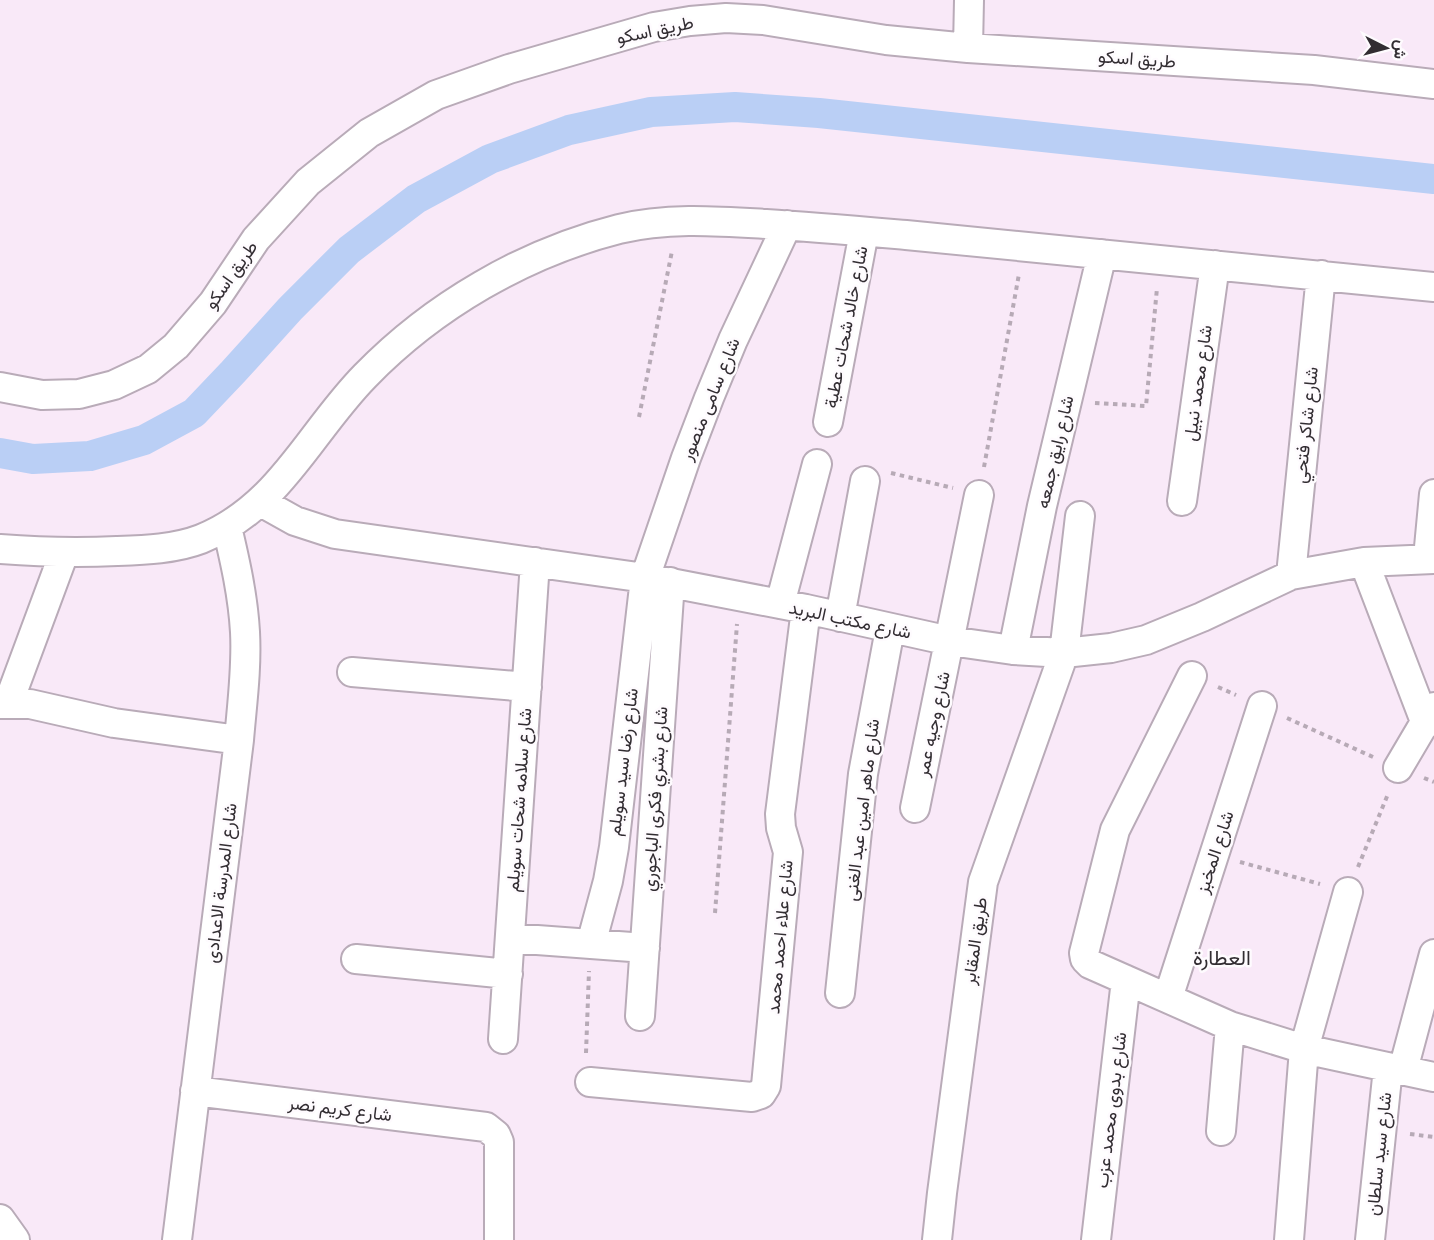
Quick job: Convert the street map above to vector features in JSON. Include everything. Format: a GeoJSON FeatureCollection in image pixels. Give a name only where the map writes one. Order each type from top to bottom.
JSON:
{"type":"FeatureCollection","features":[{"type":"Feature","properties":{"kind":"street"},"geometry":{"type":"LineString","coordinates":[[968,48],[969,0]]}},
{"type":"Feature","properties":{"kind":"street","name":"طريق اسكو"},"geometry":{"type":"LineString","coordinates":[[0,387],[42,395],[79,394],[114,385],[147,369],[176,346],[213,303],[256,238],[308,182],[369,133],[436,95],[509,69],[654,27],[726,18],[772,21],[886,40],[968,48],[1314,70],[1434,84]]}},
{"type":"Feature","properties":{"kind":"street"},"geometry":{"type":"LineString","coordinates":[[0,549],[64,553],[170,548],[199,540],[227,526],[261,502],[291,469],[326,420],[366,375],[410,335],[458,300],[510,270],[565,246],[621,228],[678,221],[788,225],[1434,287]]}},
{"type":"Feature","properties":{"kind":"street","name":"شارع سامى منصور"},"geometry":{"type":"LineString","coordinates":[[657,580],[682,468],[742,321],[788,225]]}},
{"type":"Feature","properties":{"kind":"street","name":"شارع خالد شحات عطية"},"geometry":{"type":"LineString","coordinates":[[828,422],[864,232]]}},
{"type":"Feature","properties":{"kind":"street","name":"شارع رايق جمعه"},"geometry":{"type":"LineString","coordinates":[[1013,650],[1042,506],[1102,254]]}},
{"type":"Feature","properties":{"kind":"street","name":"شارع محمد نبيل"},"geometry":{"type":"LineString","coordinates":[[1182,501],[1215,265]]}},
{"type":"Feature","properties":{"kind":"street","name":"شارع شاكر فتحي"},"geometry":{"type":"LineString","coordinates":[[1291,575],[1322,275]]}},
{"type":"Feature","properties":{"kind":"street","name":"شارع علاء احمد محمد"},"geometry":{"type":"LineString","coordinates":[[590,1082],[752,1097],[760,1094],[766,1086],[788,852],[781,828],[780,814],[793,607],[817,464]]}},
{"type":"Feature","properties":{"kind":"street"},"geometry":{"type":"LineString","coordinates":[[840,617],[865,481]]}},
{"type":"Feature","properties":{"kind":"street"},"geometry":{"type":"LineString","coordinates":[[1431,558],[1434,494]]}},
{"type":"Feature","properties":{"kind":"street","name":"شارع وجيه عمر"},"geometry":{"type":"LineString","coordinates":[[915,808],[979,495]]}},
{"type":"Feature","properties":{"kind":"street","name":"شارع مكتب البريد"},"geometry":{"type":"LineString","coordinates":[[261,502],[295,521],[335,534],[657,580],[950,641],[1013,650],[1064,653],[1111,648],[1146,640],[1202,617],[1291,575],[1364,562],[1431,558]]}},
{"type":"Feature","properties":{"kind":"street","name":"طريق المقابر"},"geometry":{"type":"LineString","coordinates":[[937,1240],[983,882],[1064,653],[1080,516]]}},
{"type":"Feature","properties":{"kind":"street","name":"شارع المدرسة الاعدادى"},"geometry":{"type":"LineString","coordinates":[[177,1240],[244,686],[245,633],[239,579],[227,526]]}},
{"type":"Feature","properties":{"kind":"street"},"geometry":{"type":"LineString","coordinates":[[64,553],[4,704],[30,705],[114,723],[239,740]]}},
{"type":"Feature","properties":{"kind":"street","name":"شارع سلامه شحات سويلم"},"geometry":{"type":"LineString","coordinates":[[503,1039],[535,562]]}},
{"type":"Feature","properties":{"kind":"street"},"geometry":{"type":"LineString","coordinates":[[1364,562],[1430,716],[1398,768]]}},
{"type":"Feature","properties":{"kind":"street","name":"شارع رضا سيد سويلم"},"geometry":{"type":"LineString","coordinates":[[591,944],[608,881],[657,580]]}},
{"type":"Feature","properties":{"kind":"street","name":"شارع بشري فكرى الباجوري"},"geometry":{"type":"LineString","coordinates":[[640,1016],[645,948],[657,580]]}},
{"type":"Feature","properties":{"kind":"street","name":"شارع ماهر امين عبد الغنى"},"geometry":{"type":"LineString","coordinates":[[840,993],[863,774],[890,629]]}},
{"type":"Feature","properties":{"kind":"street"},"geometry":{"type":"LineString","coordinates":[[352,672],[527,687]]}},
{"type":"Feature","properties":{"kind":"street"},"geometry":{"type":"LineString","coordinates":[[1192,676],[1115,830],[1084,953],[1085,959],[1090,964],[1230,1026],[1304,1049],[1434,1077]]}},
{"type":"Feature","properties":{"kind":"street","name":"شارع المخبز"},"geometry":{"type":"LineString","coordinates":[[1168,998],[1262,706]]}},
{"type":"Feature","properties":{"kind":"street"},"geometry":{"type":"LineString","coordinates":[[1288,1240],[1304,1049],[1348,892]]}},
{"type":"Feature","properties":{"kind":"street"},"geometry":{"type":"LineString","coordinates":[[510,938],[645,948]]}},
{"type":"Feature","properties":{"kind":"street","name":"شارع سيد سلطان"},"geometry":{"type":"LineString","coordinates":[[1370,1240],[1395,1069],[1434,954]]}},
{"type":"Feature","properties":{"kind":"street"},"geometry":{"type":"LineString","coordinates":[[356,959],[508,974]]}},
{"type":"Feature","properties":{"kind":"street","name":"شارع بدوى محمد عزب"},"geometry":{"type":"LineString","coordinates":[[1096,1240],[1126,980]]}},
{"type":"Feature","properties":{"kind":"street"},"geometry":{"type":"LineString","coordinates":[[1221,1131],[1230,1026]]}},
{"type":"Feature","properties":{"kind":"street","name":"شارع كريم نصر"},"geometry":{"type":"LineString","coordinates":[[195,1091],[486,1127],[496,1135],[499,1142],[499,1240]]}},
{"type":"Feature","properties":{"kind":"street"},"geometry":{"type":"LineString","coordinates":[[0,1219],[15,1240]]}},
{"type":"Feature","properties":{"kind":"path"},"geometry":{"type":"LineString","coordinates":[[639,417],[678,221]]}},
{"type":"Feature","properties":{"kind":"path"},"geometry":{"type":"LineString","coordinates":[[865,481],[872,470],[881,470],[979,495],[1025,246]]}},
{"type":"Feature","properties":{"kind":"path"},"geometry":{"type":"LineString","coordinates":[[1067,402],[1146,406],[1160,260]]}},
{"type":"Feature","properties":{"kind":"path"},"geometry":{"type":"LineString","coordinates":[[715,913],[739,596]]}},
{"type":"Feature","properties":{"kind":"path"},"geometry":{"type":"LineString","coordinates":[[1192,676],[1398,768],[1348,892],[1214,855]]}},
{"type":"Feature","properties":{"kind":"path"},"geometry":{"type":"LineString","coordinates":[[590,1082],[585,1074],[591,944]]}},
{"type":"Feature","properties":{"kind":"waterway"},"geometry":{"type":"LineString","coordinates":[[0,453],[33,459],[90,456],[144,440],[194,413],[290,309],[349,250],[416,199],[490,159],[569,130],[651,112],[735,107],[819,113],[1434,179]]}},
{"type":"Feature","properties":{"kind":"district","name":"العطارة"},"geometry":{"type":"Point","coordinates":[1222,958]}}]}
